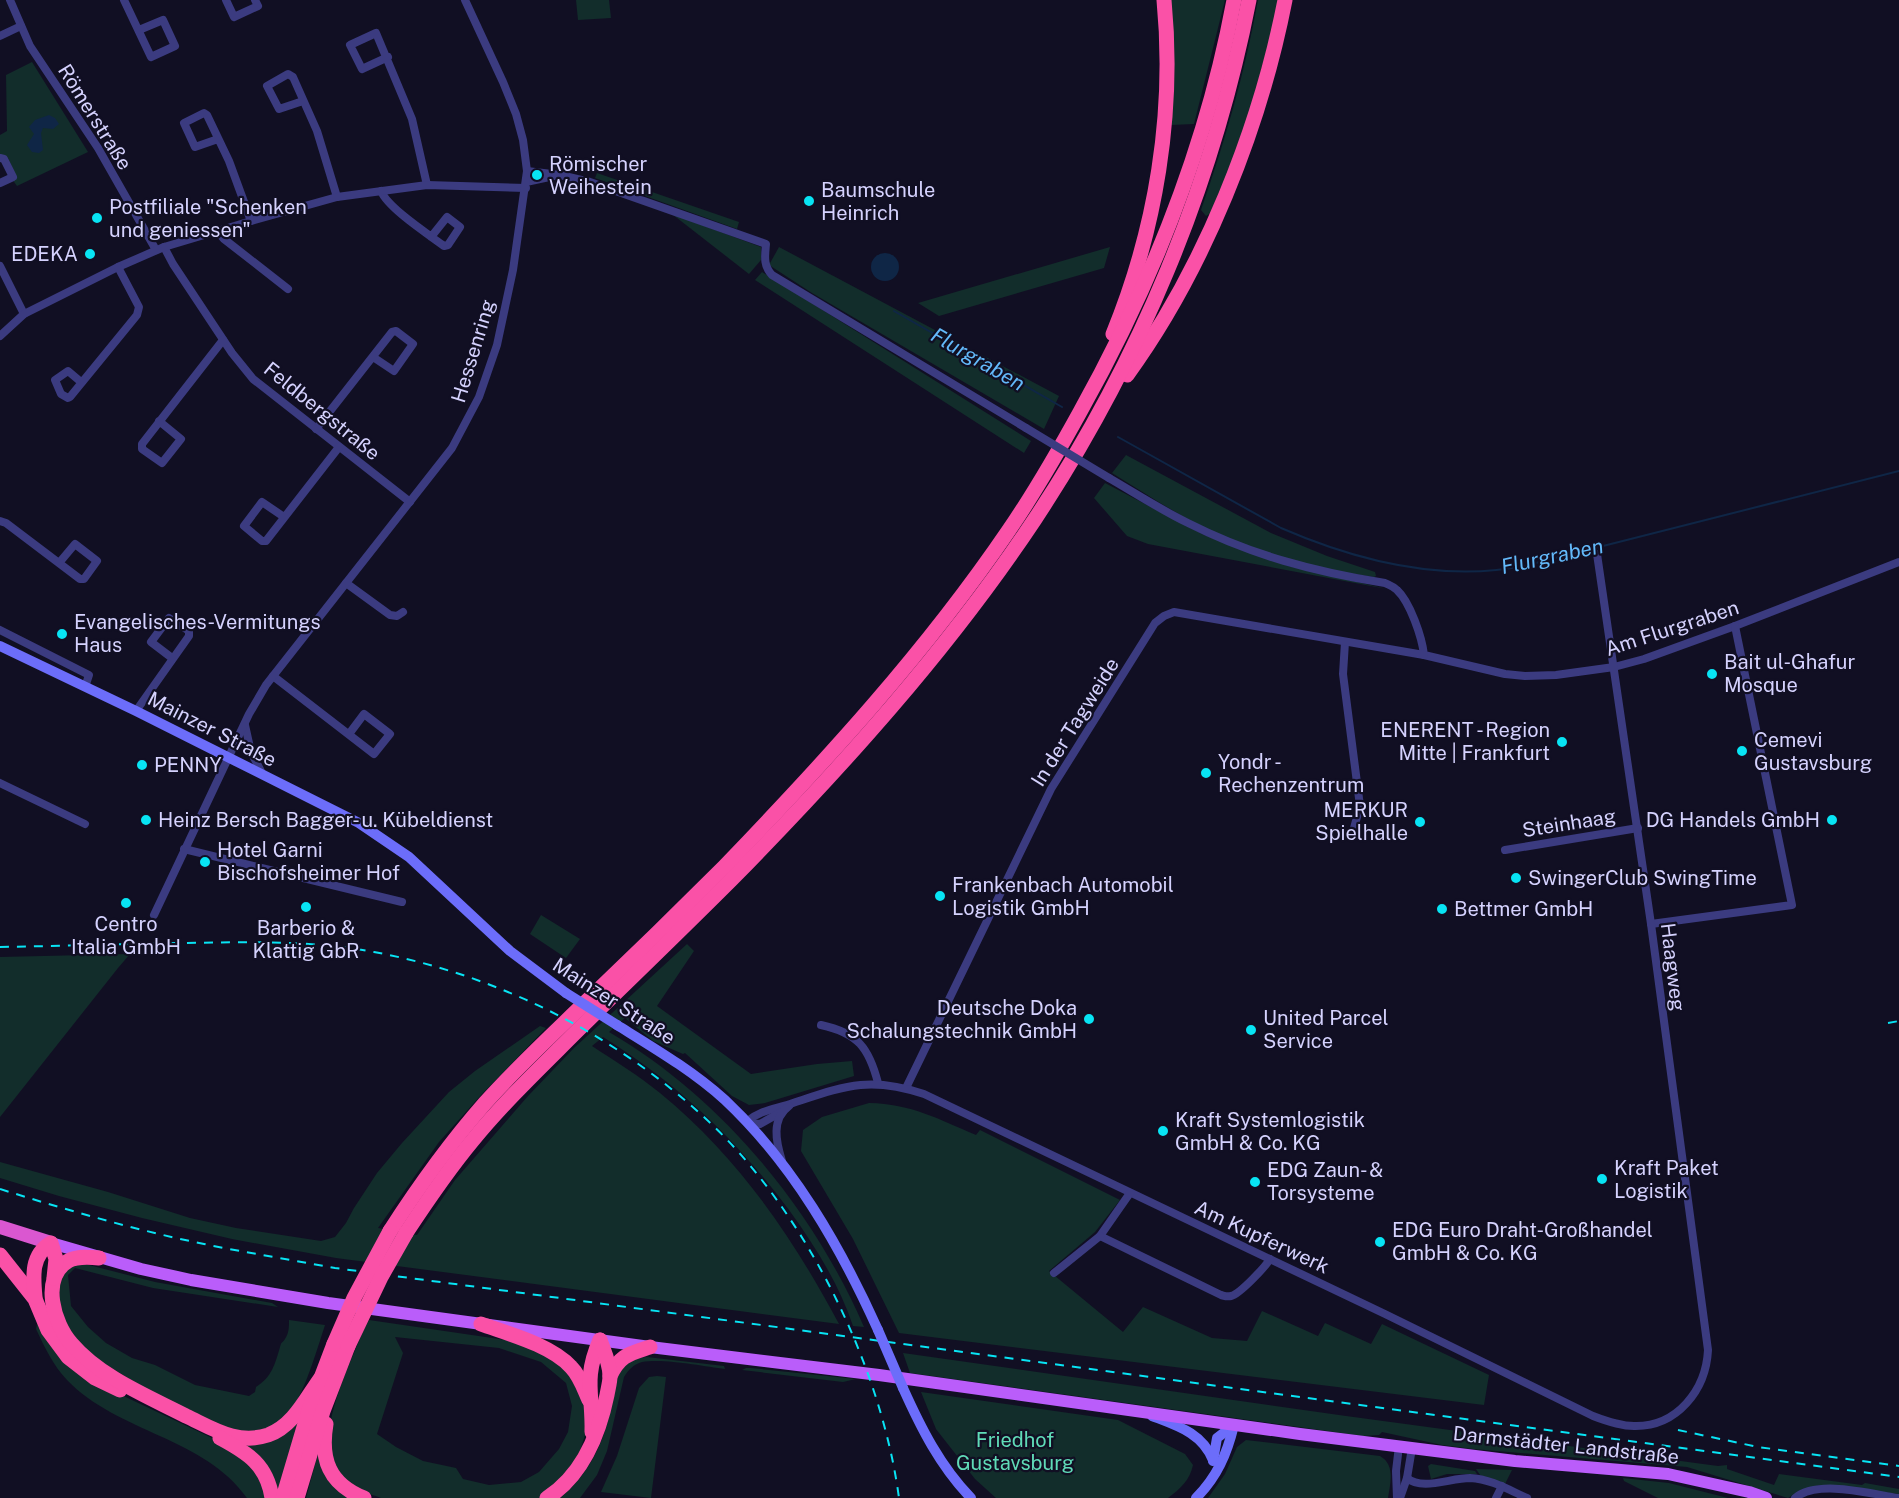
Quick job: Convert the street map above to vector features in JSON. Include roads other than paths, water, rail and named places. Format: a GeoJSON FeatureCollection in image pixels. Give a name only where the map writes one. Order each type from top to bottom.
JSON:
{"type":"FeatureCollection","features":[{"type":"Feature","properties":{"kind":"highway"},"geometry":{"type":"LineString","coordinates":[[1072,428],[1117,323],[1143,242],[1157,181],[1164,132],[1167,82],[1167,29],[1164,0]]}},
{"type":"Feature","properties":{"kind":"highway"},"geometry":{"type":"LineString","coordinates":[[283,1498],[301,1435],[327,1381],[362,1282],[390,1231],[443,1154],[508,1078],[724,866],[862,718],[968,588],[1043,478],[1115,350],[1169,227],[1205,119],[1234,0]]}},
{"type":"Feature","properties":{"kind":"highway"},"geometry":{"type":"LineString","coordinates":[[341,1345],[406,1233],[456,1161],[496,1113],[735,876],[836,769],[902,695],[956,628],[1033,522],[1105,403],[1151,310],[1193,205],[1225,103],[1249,0]]}},
{"type":"Feature","properties":{"kind":"highway"},"geometry":{"type":"LineString","coordinates":[[1105,403],[1144,352],[1165,318],[1215,217],[1262,94],[1285,0]]}},
{"type":"Feature","properties":{"kind":"highway"},"geometry":{"type":"LineString","coordinates":[[0,1227],[51,1244]]}},
{"type":"Feature","properties":{"kind":"highway"},"geometry":{"type":"LineString","coordinates":[[51,1244],[56,1258],[52,1296],[55,1315],[62,1332],[73,1346],[125,1384],[226,1435],[251,1438],[280,1429],[327,1381]]}},
{"type":"Feature","properties":{"kind":"highway"},"geometry":{"type":"LineString","coordinates":[[35,1299],[33,1279],[35,1264],[38,1255],[51,1244]]}},
{"type":"Feature","properties":{"kind":"highway"},"geometry":{"type":"LineString","coordinates":[[0,1255],[35,1299],[48,1330],[60,1349],[76,1365],[95,1378],[216,1436],[247,1454],[267,1477],[272,1498]]}},
{"type":"Feature","properties":{"kind":"highway"},"geometry":{"type":"LineString","coordinates":[[54,1278],[67,1262],[82,1257],[99,1257]]}},
{"type":"Feature","properties":{"kind":"highway"},"geometry":{"type":"LineString","coordinates":[[482,1324],[548,1350],[560,1358],[571,1367],[590,1400]]}},
{"type":"Feature","properties":{"kind":"highway"},"geometry":{"type":"LineString","coordinates":[[600,1340],[608,1360],[610,1376]]}},
{"type":"Feature","properties":{"kind":"highway"},"geometry":{"type":"LineString","coordinates":[[592,1441],[590,1368],[600,1340]]}},
{"type":"Feature","properties":{"kind":"highway"},"geometry":{"type":"LineString","coordinates":[[548,1498],[568,1482],[581,1464],[605,1404],[610,1376],[616,1364],[626,1355],[650,1347]]}},
{"type":"Feature","properties":{"kind":"highway"},"geometry":{"type":"LineString","coordinates":[[297,1498],[327,1381]]}},
{"type":"Feature","properties":{"kind":"highway"},"geometry":{"type":"LineString","coordinates":[[327,1381],[324,1446],[326,1463],[332,1475],[341,1485],[364,1498]]}},
{"type":"Feature","properties":{"kind":"main road","name":"Mainzer Straße"},"geometry":{"type":"LineString","coordinates":[[0,646],[264,775],[359,823],[398,847],[430,874],[510,951],[566,993],[688,1071],[724,1100],[746,1122],[784,1168],[829,1231],[847,1263],[921,1427],[946,1469],[971,1498]]}},
{"type":"Feature","properties":{"kind":"main road","name":"Darmstädter Landstraße"},"geometry":{"type":"LineString","coordinates":[[51,1244],[141,1269],[202,1282],[328,1303],[1412,1448],[1515,1461],[1649,1472],[1715,1484],[1766,1498]]}},
{"type":"Feature","properties":{"kind":"main road"},"geometry":{"type":"LineString","coordinates":[[1144,1413],[1194,1434],[1217,1463]]}},
{"type":"Feature","properties":{"kind":"main road"},"geometry":{"type":"LineString","coordinates":[[1196,1498],[1207,1485],[1217,1463],[1229,1445],[1234,1425]]}},
{"type":"Feature","properties":{"kind":"main road","name":"Darmstädter Landstraße"},"geometry":{"type":"LineString","coordinates":[[1715,1484],[1750,1498]]}},
{"type":"Feature","properties":{"kind":"street","name":"Römerstraße"},"geometry":{"type":"LineString","coordinates":[[10,0],[30,46],[98,148],[160,248]]}},
{"type":"Feature","properties":{"kind":"street"},"geometry":{"type":"LineString","coordinates":[[124,0],[151,57],[175,46],[163,20],[139,30]]}},
{"type":"Feature","properties":{"kind":"street"},"geometry":{"type":"LineString","coordinates":[[226,0],[234,17],[258,6],[255,0]]}},
{"type":"Feature","properties":{"kind":"street","name":"Hessenring"},"geometry":{"type":"LineString","coordinates":[[154,915],[245,723],[266,685],[452,448],[479,398],[497,345],[513,270],[527,171],[523,140],[516,114],[465,0]]}},
{"type":"Feature","properties":{"kind":"street"},"geometry":{"type":"LineString","coordinates":[[0,36],[21,26]]}},
{"type":"Feature","properties":{"kind":"street"},"geometry":{"type":"LineString","coordinates":[[388,57],[362,69],[350,45],[376,33],[388,57],[412,119],[427,185]]}},
{"type":"Feature","properties":{"kind":"street"},"geometry":{"type":"LineString","coordinates":[[303,101],[279,109],[267,86],[288,74],[291,75],[303,101],[326,157],[337,197]]}},
{"type":"Feature","properties":{"kind":"street"},"geometry":{"type":"LineString","coordinates":[[218,139],[195,147],[184,123],[206,114],[218,139],[251,221]]}},
{"type":"Feature","properties":{"kind":"street"},"geometry":{"type":"LineString","coordinates":[[0,158],[4,159],[13,177],[0,183]]}},
{"type":"Feature","properties":{"kind":"street"},"geometry":{"type":"LineString","coordinates":[[527,171],[590,182],[766,244],[766,269],[772,275],[1187,523],[1227,541],[1315,571],[1384,583],[1394,587],[1400,592],[1411,612],[1424,655]]}},
{"type":"Feature","properties":{"kind":"street"},"geometry":{"type":"LineString","coordinates":[[0,336],[24,314],[118,267],[160,248],[251,221],[337,197],[427,185],[526,185],[560,175]]}},
{"type":"Feature","properties":{"kind":"street"},"geometry":{"type":"LineString","coordinates":[[381,191],[390,204],[431,237]]}},
{"type":"Feature","properties":{"kind":"street"},"geometry":{"type":"LineString","coordinates":[[217,231],[288,289]]}},
{"type":"Feature","properties":{"kind":"street","name":"Feldbergstraße"},"geometry":{"type":"LineString","coordinates":[[160,248],[223,340],[254,379],[410,502]]}},
{"type":"Feature","properties":{"kind":"street"},"geometry":{"type":"LineString","coordinates":[[0,266],[24,314]]}},
{"type":"Feature","properties":{"kind":"street"},"geometry":{"type":"LineString","coordinates":[[81,382],[138,315],[140,307],[118,267]]}},
{"type":"Feature","properties":{"kind":"street"},"geometry":{"type":"LineString","coordinates":[[316,429],[373,357],[394,331],[413,344],[394,371],[373,357]]}},
{"type":"Feature","properties":{"kind":"street"},"geometry":{"type":"LineString","coordinates":[[159,421],[181,439],[162,463],[141,447],[159,421],[223,340]]}},
{"type":"Feature","properties":{"kind":"street"},"geometry":{"type":"LineString","coordinates":[[284,517],[262,502],[244,526],[264,542],[284,517],[339,447]]}},
{"type":"Feature","properties":{"kind":"street"},"geometry":{"type":"LineString","coordinates":[[0,521],[82,579],[97,561],[75,544],[58,562]]}},
{"type":"Feature","properties":{"kind":"street","name":"Haagweg"},"geometry":{"type":"LineString","coordinates":[[1597,554],[1638,828],[1708,1350],[1701,1383]]}},
{"type":"Feature","properties":{"kind":"street","name":"Am Flurgraben"},"geometry":{"type":"LineString","coordinates":[[1424,655],[1497,672],[1525,675],[1556,675],[1614,667],[1644,659],[1735,626],[1899,562]]}},
{"type":"Feature","properties":{"kind":"street"},"geometry":{"type":"LineString","coordinates":[[1380,572],[1384,583]]}},
{"type":"Feature","properties":{"kind":"street"},"geometry":{"type":"LineString","coordinates":[[346,583],[390,615],[403,612]]}},
{"type":"Feature","properties":{"kind":"street","name":"In der Tagweide"},"geometry":{"type":"LineString","coordinates":[[906,1088],[1051,789],[1155,623],[1174,612],[1424,655]]}},
{"type":"Feature","properties":{"kind":"street"},"geometry":{"type":"LineString","coordinates":[[136,711],[189,633],[169,618],[151,642],[172,658]]}},
{"type":"Feature","properties":{"kind":"street"},"geometry":{"type":"LineString","coordinates":[[1651,924],[1792,905],[1735,626]]}},
{"type":"Feature","properties":{"kind":"street"},"geometry":{"type":"LineString","coordinates":[[0,630],[88,675],[85,687]]}},
{"type":"Feature","properties":{"kind":"street"},"geometry":{"type":"LineString","coordinates":[[1345,642],[1343,674],[1360,806],[1354,828]]}},
{"type":"Feature","properties":{"kind":"street"},"geometry":{"type":"LineString","coordinates":[[273,676],[374,754],[390,734],[364,714],[349,734]]}},
{"type":"Feature","properties":{"kind":"street"},"geometry":{"type":"LineString","coordinates":[[245,723],[251,752],[264,775]]}},
{"type":"Feature","properties":{"kind":"street"},"geometry":{"type":"LineString","coordinates":[[0,783],[85,824]]}},
{"type":"Feature","properties":{"kind":"street","name":"Steinhaag"},"geometry":{"type":"LineString","coordinates":[[1505,850],[1638,828]]}},
{"type":"Feature","properties":{"kind":"street"},"geometry":{"type":"LineString","coordinates":[[184,849],[402,902]]}},
{"type":"Feature","properties":{"kind":"street"},"geometry":{"type":"LineString","coordinates":[[821,1025],[852,1036],[859,1041],[870,1057],[878,1083]]}},
{"type":"Feature","properties":{"kind":"street","name":"Am Kupferwerk"},"geometry":{"type":"LineString","coordinates":[[746,1122],[763,1111],[831,1090],[878,1083],[906,1088],[924,1094],[1270,1259],[1593,1416],[1635,1426],[1666,1420],[1682,1408],[1695,1394],[1701,1383]]}},
{"type":"Feature","properties":{"kind":"street","name":"Am Kupferwerk"},"geometry":{"type":"LineString","coordinates":[[746,1122],[760,1125],[793,1103]]}},
{"type":"Feature","properties":{"kind":"street"},"geometry":{"type":"LineString","coordinates":[[783,1111],[776,1137],[784,1168]]}},
{"type":"Feature","properties":{"kind":"street"},"geometry":{"type":"LineString","coordinates":[[1054,1273],[1100,1236],[1130,1193]]}},
{"type":"Feature","properties":{"kind":"street"},"geometry":{"type":"LineString","coordinates":[[1100,1236],[1227,1297],[1235,1294],[1270,1259]]}},
{"type":"Feature","properties":{"kind":"street"},"geometry":{"type":"LineString","coordinates":[[1398,1498],[1396,1471],[1399,1446]]}},
{"type":"Feature","properties":{"kind":"street"},"geometry":{"type":"LineString","coordinates":[[1398,1498],[1407,1478],[1412,1448]]}},
{"type":"Feature","properties":{"kind":"street"},"geometry":{"type":"LineString","coordinates":[[1407,1478],[1418,1485],[1472,1478],[1502,1486],[1527,1498]]}},
{"type":"Feature","properties":{"kind":"street"},"geometry":{"type":"LineString","coordinates":[[1496,1498],[1502,1486]]}},
{"type":"Feature","properties":{"kind":"street"},"geometry":{"type":"LineString","coordinates":[[1795,1498],[1808,1491],[1826,1489],[1898,1498]]}},
{"type":"Feature","properties":{"kind":"water"},"geometry":{"type":"Polygon","coordinates":[[[49,115],[59,124],[53,129],[43,128],[41,133],[43,150],[39,153],[32,152],[27,145],[34,134],[29,127],[35,120],[49,115]]]}},
{"type":"Feature","properties":{"kind":"water"},"geometry":{"type":"Polygon","coordinates":[[[885,253],[895,257],[899,267],[895,277],[885,281],[875,277],[871,267],[875,257],[885,253]]]}},
{"type":"Feature","properties":{"kind":"waterway","name":"Flurgraben"},"geometry":{"type":"LineString","coordinates":[[894,311],[1062,407]]}},
{"type":"Feature","properties":{"kind":"waterway","name":"Flurgraben"},"geometry":{"type":"LineString","coordinates":[[1118,437],[1281,528],[1310,540],[1371,559],[1433,570],[1497,570],[1528,565],[1899,471]]}},
{"type":"Feature","properties":{"kind":"railway"},"geometry":{"type":"LineString","coordinates":[[0,947],[256,942],[350,948],[420,962],[465,976],[509,992],[592,1034],[632,1059],[705,1118],[741,1155],[775,1197],[806,1243],[833,1292],[856,1343],[875,1395],[890,1447],[899,1498]]}},
{"type":"Feature","properties":{"kind":"railway"},"geometry":{"type":"LineString","coordinates":[[1888,1023],[1899,1021]]}},
{"type":"Feature","properties":{"kind":"railway"},"geometry":{"type":"LineString","coordinates":[[0,1189],[152,1232],[335,1268],[1899,1477]]}},
{"type":"Feature","properties":{"kind":"railway"},"geometry":{"type":"LineString","coordinates":[[1678,1430],[1758,1447],[1899,1466]]}},
{"type":"Feature","properties":{"kind":"place","name":"Römischer Weihestein"},"geometry":{"type":"Point","coordinates":[537,175]}},
{"type":"Feature","properties":{"kind":"place","name":"Baumschule Heinrich"},"geometry":{"type":"Point","coordinates":[809,201]}},
{"type":"Feature","properties":{"kind":"place","name":"Postfiliale \"Schenken und geniessen\""},"geometry":{"type":"Point","coordinates":[97,218]}},
{"type":"Feature","properties":{"kind":"place","name":"EDEKA"},"geometry":{"type":"Point","coordinates":[90,254]}},
{"type":"Feature","properties":{"kind":"place","name":"Evangelisches-Vermitungs Haus"},"geometry":{"type":"Point","coordinates":[62,634]}},
{"type":"Feature","properties":{"kind":"place","name":"Bait ul-Ghafur Mosque"},"geometry":{"type":"Point","coordinates":[1712,674]}},
{"type":"Feature","properties":{"kind":"place","name":"ENERENT - Region Mitte | Frankfurt"},"geometry":{"type":"Point","coordinates":[1562,742]}},
{"type":"Feature","properties":{"kind":"place","name":"Cemevi Gustavsburg"},"geometry":{"type":"Point","coordinates":[1742,751]}},
{"type":"Feature","properties":{"kind":"place","name":"PENNY"},"geometry":{"type":"Point","coordinates":[142,765]}},
{"type":"Feature","properties":{"kind":"place","name":"Yondr - Rechenzentrum"},"geometry":{"type":"Point","coordinates":[1206,773]}},
{"type":"Feature","properties":{"kind":"place","name":"Heinz Bersch Bagger- u. Kübeldienst"},"geometry":{"type":"Point","coordinates":[146,820]}},
{"type":"Feature","properties":{"kind":"place","name":"DG Handels GmbH"},"geometry":{"type":"Point","coordinates":[1832,820]}},
{"type":"Feature","properties":{"kind":"place","name":"MERKUR Spielhalle"},"geometry":{"type":"Point","coordinates":[1420,822]}},
{"type":"Feature","properties":{"kind":"place","name":"Hotel Garni Bischofsheimer Hof"},"geometry":{"type":"Point","coordinates":[205,862]}},
{"type":"Feature","properties":{"kind":"place","name":"SwingerClub SwingTime"},"geometry":{"type":"Point","coordinates":[1516,878]}},
{"type":"Feature","properties":{"kind":"place","name":"Frankenbach Automobil Logistik GmbH"},"geometry":{"type":"Point","coordinates":[940,896]}},
{"type":"Feature","properties":{"kind":"place","name":"Centro Italia GmbH"},"geometry":{"type":"Point","coordinates":[126,903]}},
{"type":"Feature","properties":{"kind":"place","name":"Barberio & Klattig GbR"},"geometry":{"type":"Point","coordinates":[306,907]}},
{"type":"Feature","properties":{"kind":"place","name":"Bettmer GmbH"},"geometry":{"type":"Point","coordinates":[1442,909]}},
{"type":"Feature","properties":{"kind":"place","name":"Deutsche Doka Schalungstechnik GmbH"},"geometry":{"type":"Point","coordinates":[1089,1019]}},
{"type":"Feature","properties":{"kind":"place","name":"United Parcel Service"},"geometry":{"type":"Point","coordinates":[1251,1030]}},
{"type":"Feature","properties":{"kind":"place","name":"Kraft Systemlogistik GmbH & Co. KG"},"geometry":{"type":"Point","coordinates":[1163,1131]}},
{"type":"Feature","properties":{"kind":"place","name":"Kraft Paket Logistik"},"geometry":{"type":"Point","coordinates":[1602,1179]}},
{"type":"Feature","properties":{"kind":"place","name":"EDG Zaun- & Torsysteme"},"geometry":{"type":"Point","coordinates":[1255,1182]}},
{"type":"Feature","properties":{"kind":"place","name":"EDG Euro Draht-Großhandel GmbH & Co. KG"},"geometry":{"type":"Point","coordinates":[1380,1242]}},
{"type":"Feature","properties":{"kind":"park label","name":"Friedhof Gustavsburg"},"geometry":{"type":"Point","coordinates":[1015,1452]}}]}
